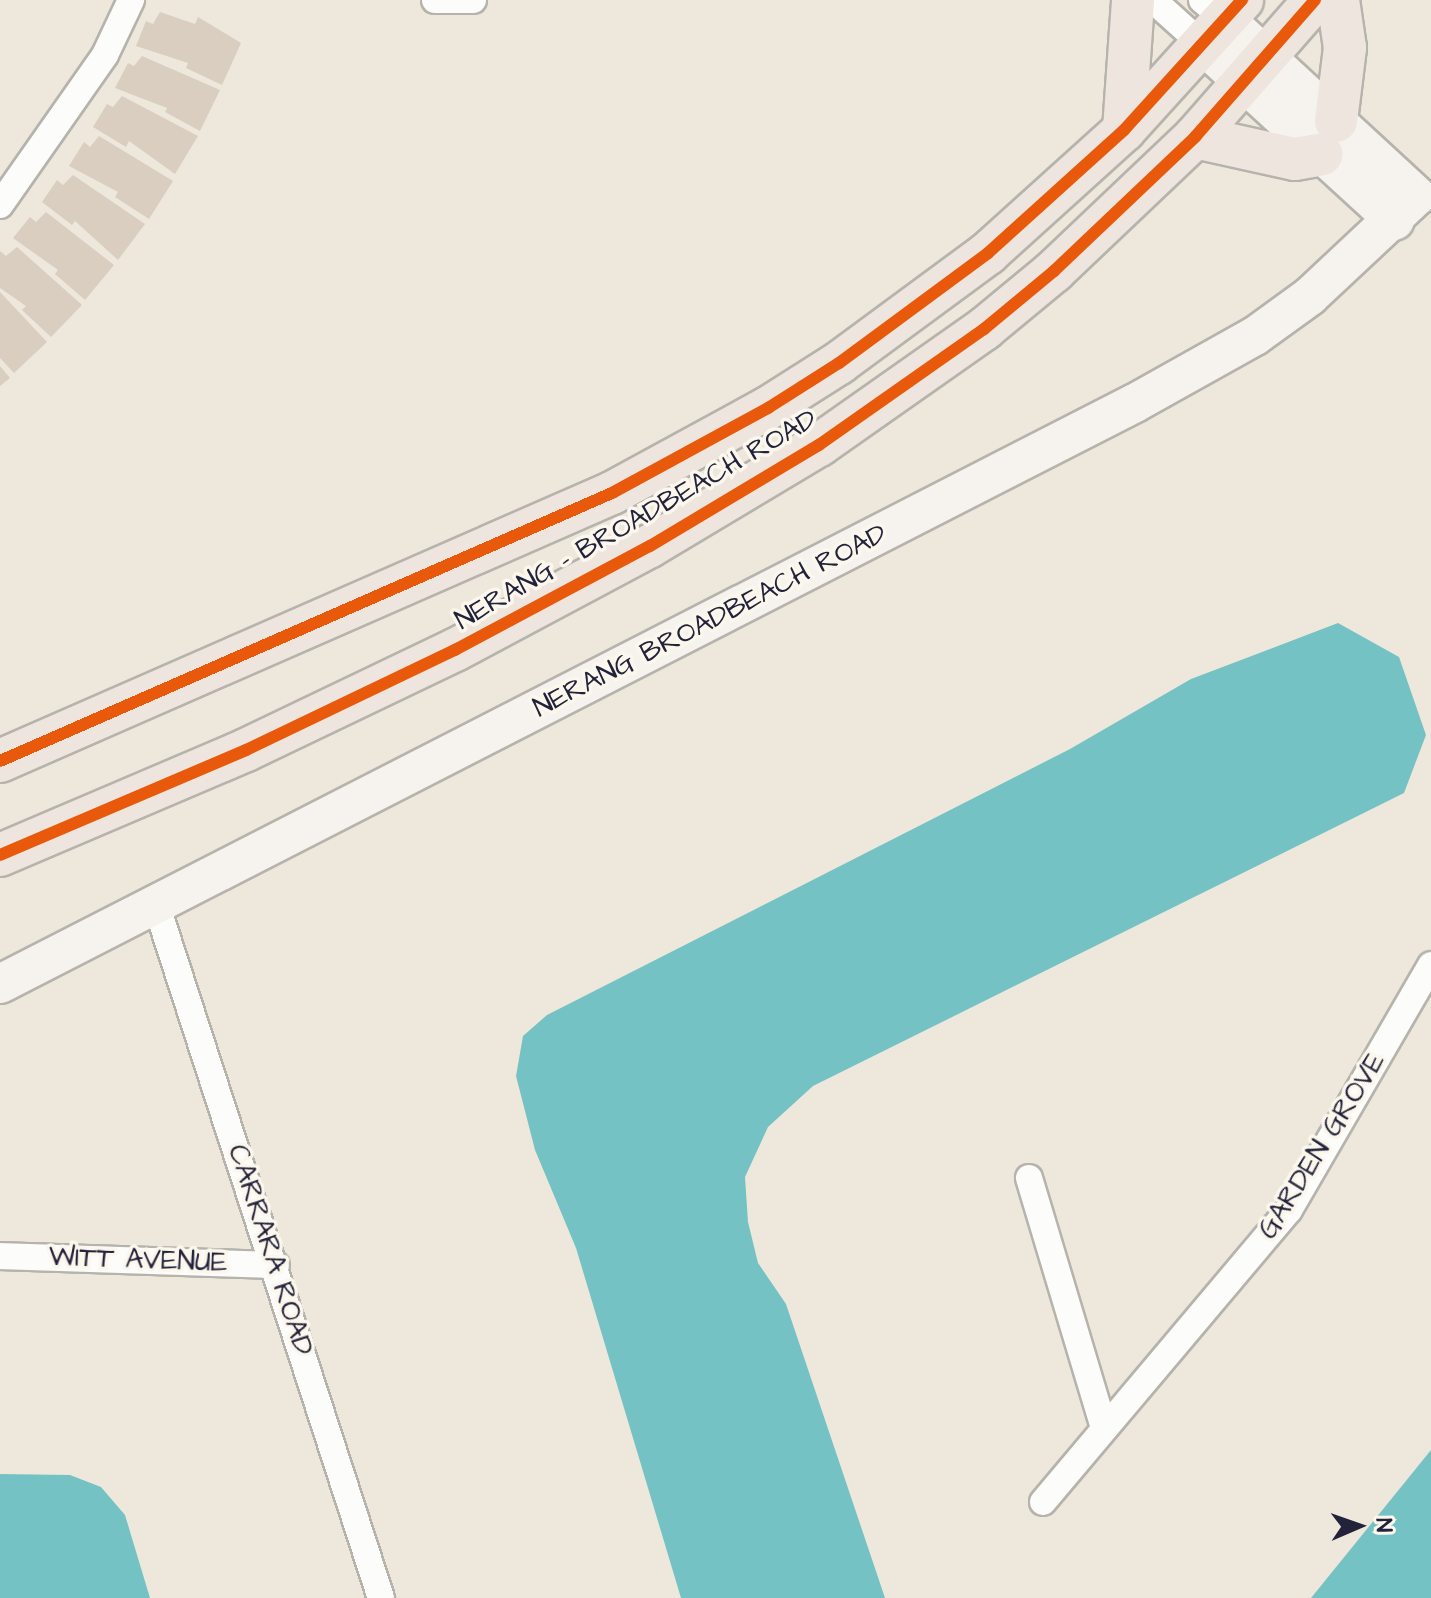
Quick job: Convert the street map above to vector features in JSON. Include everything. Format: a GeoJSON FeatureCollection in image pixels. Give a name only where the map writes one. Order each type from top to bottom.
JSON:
{"type":"FeatureCollection","features":[{"type":"Feature","properties":{"kind":"main road"},"geometry":{"type":"LineString","coordinates":[[1124,130],[1133,0]]}},
{"type":"Feature","properties":{"kind":"main road","name":"NERANG - BROADBEACH ROAD"},"geometry":{"type":"LineString","coordinates":[[0,855],[339,707],[559,597],[740,494],[984,329],[1132,200],[1256,72],[1315,0]]}},
{"type":"Feature","properties":{"kind":"main road"},"geometry":{"type":"LineString","coordinates":[[1195,137],[1295,159],[1329,137],[1345,48],[1338,0]]}},
{"type":"Feature","properties":{"kind":"main road","name":"NERANG - BROADBEACH ROAD"},"geometry":{"type":"LineString","coordinates":[[0,761],[521,535],[719,436],[839,363],[988,253],[1124,130],[1218,16]]}},
{"type":"Feature","properties":{"kind":"street"},"geometry":{"type":"LineString","coordinates":[[0,205],[105,55],[131,0]]}},
{"type":"Feature","properties":{"kind":"street"},"geometry":{"type":"LineString","coordinates":[[435,0],[473,0]]}},
{"type":"Feature","properties":{"kind":"street"},"geometry":{"type":"LineString","coordinates":[[1153,0],[1218,16]]}},
{"type":"Feature","properties":{"kind":"street","name":"NERANG BROADBEACH ROAD"},"geometry":{"type":"LineString","coordinates":[[0,984],[1199,369],[1310,296],[1414,199],[1329,137],[1256,72],[1218,16]]}},
{"type":"Feature","properties":{"kind":"street","name":"CARRARA ROAD"},"geometry":{"type":"LineString","coordinates":[[156,904],[276,1265],[381,1598]]}},
{"type":"Feature","properties":{"kind":"street","name":"GARDEN GROVE"},"geometry":{"type":"LineString","coordinates":[[1043,1502],[1103,1425],[1289,1210],[1431,965]]}},
{"type":"Feature","properties":{"kind":"street"},"geometry":{"type":"LineString","coordinates":[[1029,1178],[1103,1425]]}},
{"type":"Feature","properties":{"kind":"street","name":"WITT AVENUE"},"geometry":{"type":"LineString","coordinates":[[0,1256],[276,1265]]}},
{"type":"Feature","properties":{"kind":"water"},"geometry":{"type":"Polygon","coordinates":[[[1338,623],[1399,657],[1426,735],[1404,793],[813,1086],[768,1127],[745,1177],[748,1222],[758,1263],[786,1304],[885,1598],[681,1598],[576,1248],[535,1150],[516,1076],[523,1036],[547,1015],[1070,749],[1191,679],[1338,623]]]}},
{"type":"Feature","properties":{"kind":"water"},"geometry":{"type":"Polygon","coordinates":[[[1431,1450],[1431,1598],[1311,1598],[1431,1450]]]}},
{"type":"Feature","properties":{"kind":"water"},"geometry":{"type":"Polygon","coordinates":[[[0,1474],[70,1475],[101,1487],[125,1515],[150,1598],[0,1598],[0,1474]]]}},
{"type":"Feature","properties":{"kind":"building"},"geometry":{"type":"Polygon","coordinates":[[[160,12],[195,24],[198,17],[241,43],[222,85],[186,68],[188,63],[136,46],[146,21],[153,24],[160,12]]]}},
{"type":"Feature","properties":{"kind":"building"},"geometry":{"type":"Polygon","coordinates":[[[142,56],[220,90],[200,131],[165,112],[167,108],[115,88],[128,63],[134,66],[142,56]]]}},
{"type":"Feature","properties":{"kind":"building"},"geometry":{"type":"Polygon","coordinates":[[[122,96],[198,136],[175,174],[129,141],[126,147],[93,127],[107,104],[113,107],[122,96]]]}},
{"type":"Feature","properties":{"kind":"building"},"geometry":{"type":"Polygon","coordinates":[[[99,136],[173,181],[149,219],[115,197],[118,192],[69,166],[84,142],[90,147],[99,136]]]}},
{"type":"Feature","properties":{"kind":"building"},"geometry":{"type":"Polygon","coordinates":[[[73,175],[145,224],[118,260],[75,221],[72,225],[42,202],[57,180],[63,185],[73,175]]]}},
{"type":"Feature","properties":{"kind":"building"},"geometry":{"type":"Polygon","coordinates":[[[46,212],[114,265],[85,300],[55,274],[58,270],[13,238],[30,217],[36,222],[46,212]]]}},
{"type":"Feature","properties":{"kind":"building"},"geometry":{"type":"Polygon","coordinates":[[[17,247],[82,305],[51,337],[22,310],[26,306],[0,288],[0,251],[6,256],[17,247]]]}},
{"type":"Feature","properties":{"kind":"building"},"geometry":{"type":"Polygon","coordinates":[[[0,292],[47,342],[14,373],[0,358],[0,292]]]}},
{"type":"Feature","properties":{"kind":"building"},"geometry":{"type":"Polygon","coordinates":[[[0,366],[10,378],[0,386],[0,366]]]}},
{"type":"Feature","properties":{"kind":"cycle path"},"geometry":{"type":"LineString","coordinates":[[0,761],[612,493],[768,408],[839,363],[988,253],[1124,130],[1242,0]]}},
{"type":"Feature","properties":{"kind":"cycle path"},"geometry":{"type":"LineString","coordinates":[[0,855],[246,750],[455,650],[650,546],[819,445],[984,329],[1054,271],[1195,137],[1315,0]]}}]}
